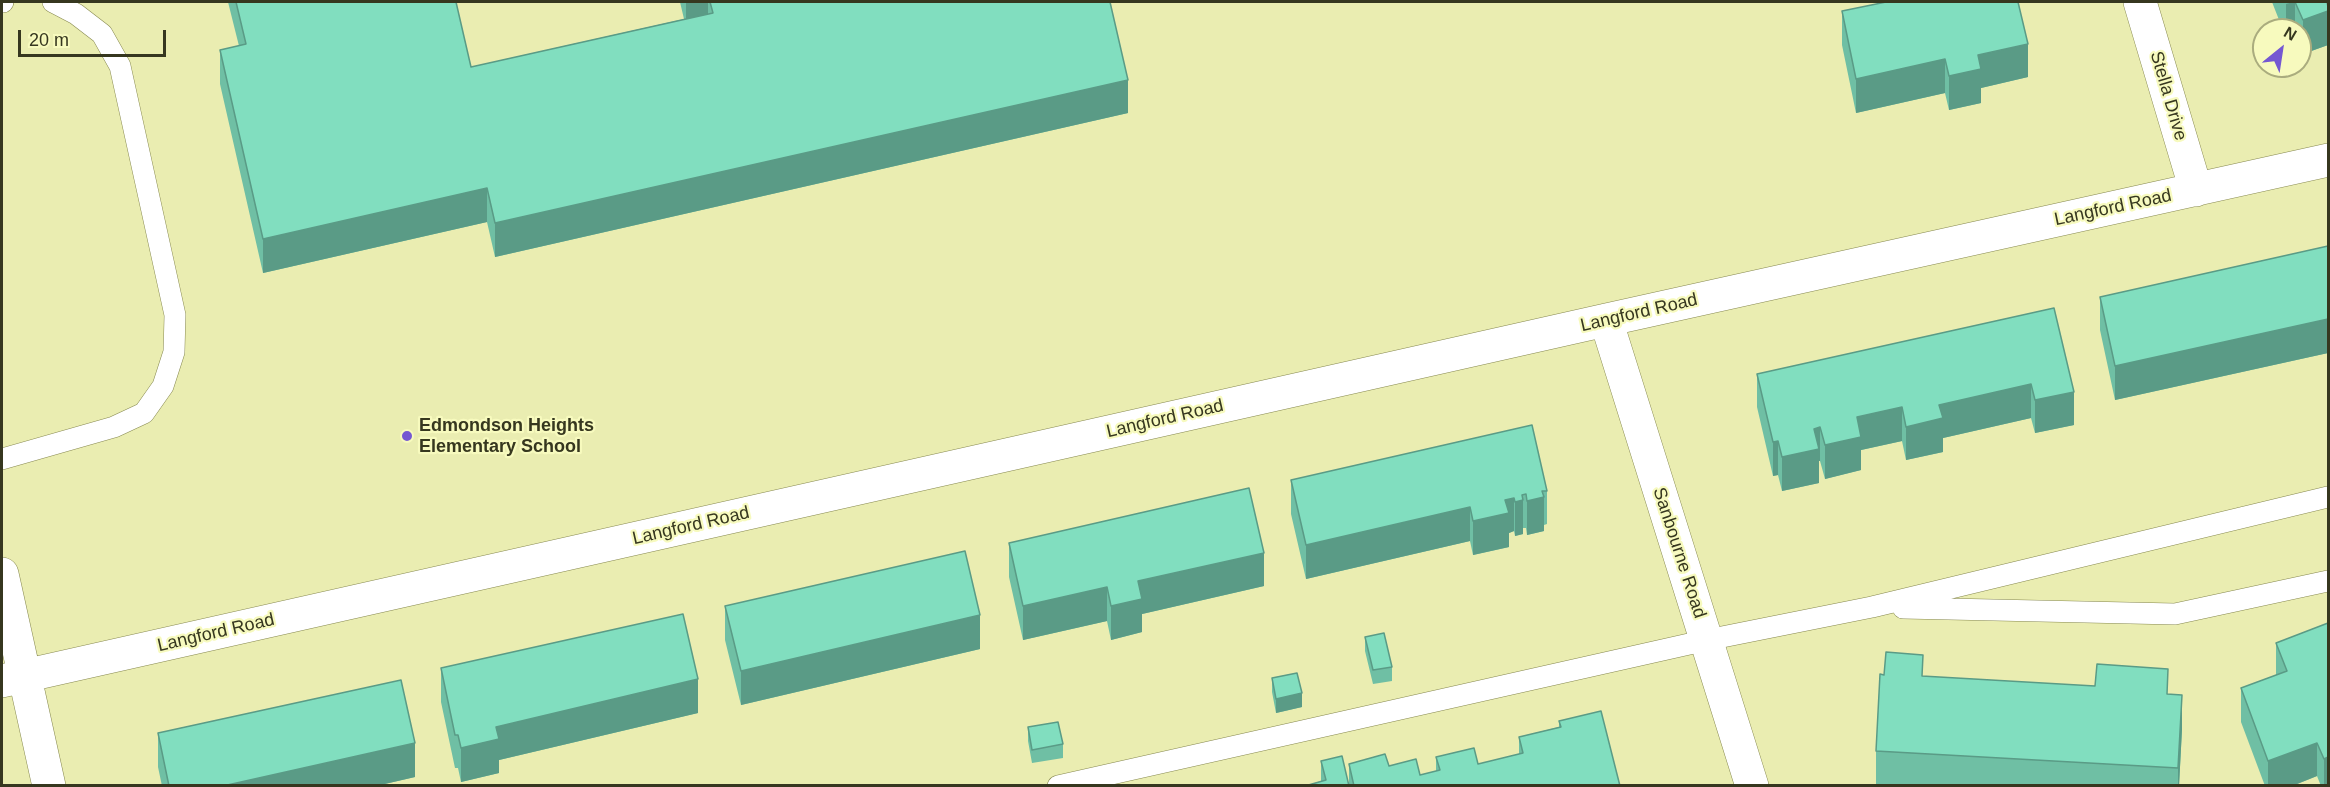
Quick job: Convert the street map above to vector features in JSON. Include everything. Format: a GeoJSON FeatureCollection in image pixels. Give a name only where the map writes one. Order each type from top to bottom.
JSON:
{"type":"FeatureCollection","features":[{"type":"Feature","properties":{"kind":"street","name":"Stella Drive"},"geometry":{"type":"LineString","coordinates":[[2140,2],[2196,190]]}},
{"type":"Feature","properties":{"kind":"street","name":"Langford Road"},"geometry":{"type":"LineString","coordinates":[[13,679],[1606,320],[2328,160]]}},
{"type":"Feature","properties":{"kind":"street","name":"Sanbourne Road"},"geometry":{"type":"LineString","coordinates":[[1606,320],[1752,786]]}},
{"type":"Feature","properties":{"kind":"street"},"geometry":{"type":"LineString","coordinates":[[2,574],[13,679],[49,786]]}},
{"type":"Feature","properties":{"kind":"lane"},"geometry":{"type":"LineString","coordinates":[[2,459],[114,427],[144,413],[163,386],[174,352],[175,315],[120,66],[102,34],[76,14],[53,2]]}},
{"type":"Feature","properties":{"kind":"lane"},"geometry":{"type":"LineString","coordinates":[[1058,786],[1707,640],[1872,608],[2328,497]]}},
{"type":"Feature","properties":{"kind":"lane"},"geometry":{"type":"LineString","coordinates":[[1872,608],[2175,614],[2328,581]]}},
{"type":"Feature","properties":{"kind":"building"},"geometry":{"type":"Polygon","coordinates":[[[236,2],[456,2],[471,67],[713,13],[710,2],[1110,2],[1128,80],[495,223],[487,188],[263,239],[220,50],[246,44],[236,2]]]}},
{"type":"Feature","properties":{"kind":"building"},"geometry":{"type":"Polygon","coordinates":[[[1886,2],[2018,2],[2028,44],[1978,55],[1981,69],[1949,76],[1945,59],[1856,79],[1842,11],[1886,2]]]}},
{"type":"Feature","properties":{"kind":"building"},"geometry":{"type":"Polygon","coordinates":[[[2295,2],[2327,2],[2328,11],[2302,18],[2295,2]]]}},
{"type":"Feature","properties":{"kind":"building"},"geometry":{"type":"Polygon","coordinates":[[[2328,246],[2328,319],[2115,366],[2100,297],[2328,246]]]}},
{"type":"Feature","properties":{"kind":"building"},"geometry":{"type":"Polygon","coordinates":[[[2054,308],[2074,392],[2035,400],[2031,384],[1939,405],[1943,418],[1906,427],[1902,407],[1857,417],[1861,437],[1825,445],[1820,427],[1814,429],[1819,449],[1782,457],[1778,441],[1773,442],[1757,374],[2054,308]]]}},
{"type":"Feature","properties":{"kind":"building"},"geometry":{"type":"Polygon","coordinates":[[[1532,425],[1547,491],[1542,491],[1544,497],[1527,501],[1526,494],[1522,495],[1523,500],[1515,502],[1514,498],[1505,500],[1509,513],[1473,521],[1470,507],[1306,545],[1291,480],[1532,425]]]}},
{"type":"Feature","properties":{"kind":"building"},"geometry":{"type":"Polygon","coordinates":[[[1249,488],[1264,553],[1138,581],[1142,599],[1111,606],[1107,587],[1023,606],[1009,543],[1249,488]]]}},
{"type":"Feature","properties":{"kind":"building"},"geometry":{"type":"Polygon","coordinates":[[[965,551],[980,615],[741,671],[725,606],[965,551]]]}},
{"type":"Feature","properties":{"kind":"building"},"geometry":{"type":"Polygon","coordinates":[[[683,614],[698,679],[496,727],[499,739],[461,748],[458,735],[455,735],[441,668],[683,614]]]}},
{"type":"Feature","properties":{"kind":"building"},"geometry":{"type":"Polygon","coordinates":[[[2328,623],[2328,757],[2324,759],[2317,743],[2268,761],[2241,688],[2287,671],[2276,643],[2328,623]]]}},
{"type":"Feature","properties":{"kind":"building"},"geometry":{"type":"Polygon","coordinates":[[[1384,633],[1392,667],[1373,670],[1365,637],[1384,633]]]}},
{"type":"Feature","properties":{"kind":"building"},"geometry":{"type":"Polygon","coordinates":[[[1886,652],[1923,655],[1922,676],[2095,686],[2097,664],[2168,669],[2167,694],[2182,695],[2178,768],[1876,751],[1880,674],[1884,675],[1886,652]]]}},
{"type":"Feature","properties":{"kind":"building"},"geometry":{"type":"Polygon","coordinates":[[[1297,673],[1302,693],[1276,699],[1272,678],[1297,673]]]}},
{"type":"Feature","properties":{"kind":"building"},"geometry":{"type":"Polygon","coordinates":[[[401,680],[415,743],[223,786],[169,786],[158,733],[401,680]]]}},
{"type":"Feature","properties":{"kind":"building"},"geometry":{"type":"Polygon","coordinates":[[[1601,711],[1620,786],[1354,786],[1349,764],[1385,754],[1389,766],[1416,759],[1420,775],[1440,770],[1436,757],[1474,748],[1478,764],[1523,753],[1519,737],[1561,727],[1559,721],[1601,711]]]}},
{"type":"Feature","properties":{"kind":"building"},"geometry":{"type":"Polygon","coordinates":[[[1058,722],[1063,744],[1032,750],[1028,727],[1058,722]]]}},
{"type":"Feature","properties":{"kind":"building"},"geometry":{"type":"Polygon","coordinates":[[[1342,756],[1349,786],[1305,786],[1326,780],[1321,761],[1342,756]]]}},
{"type":"Feature","properties":{"kind":"place","name":"Edmondson Heights Elementary School"},"geometry":{"type":"Point","coordinates":[407,436]}}]}
